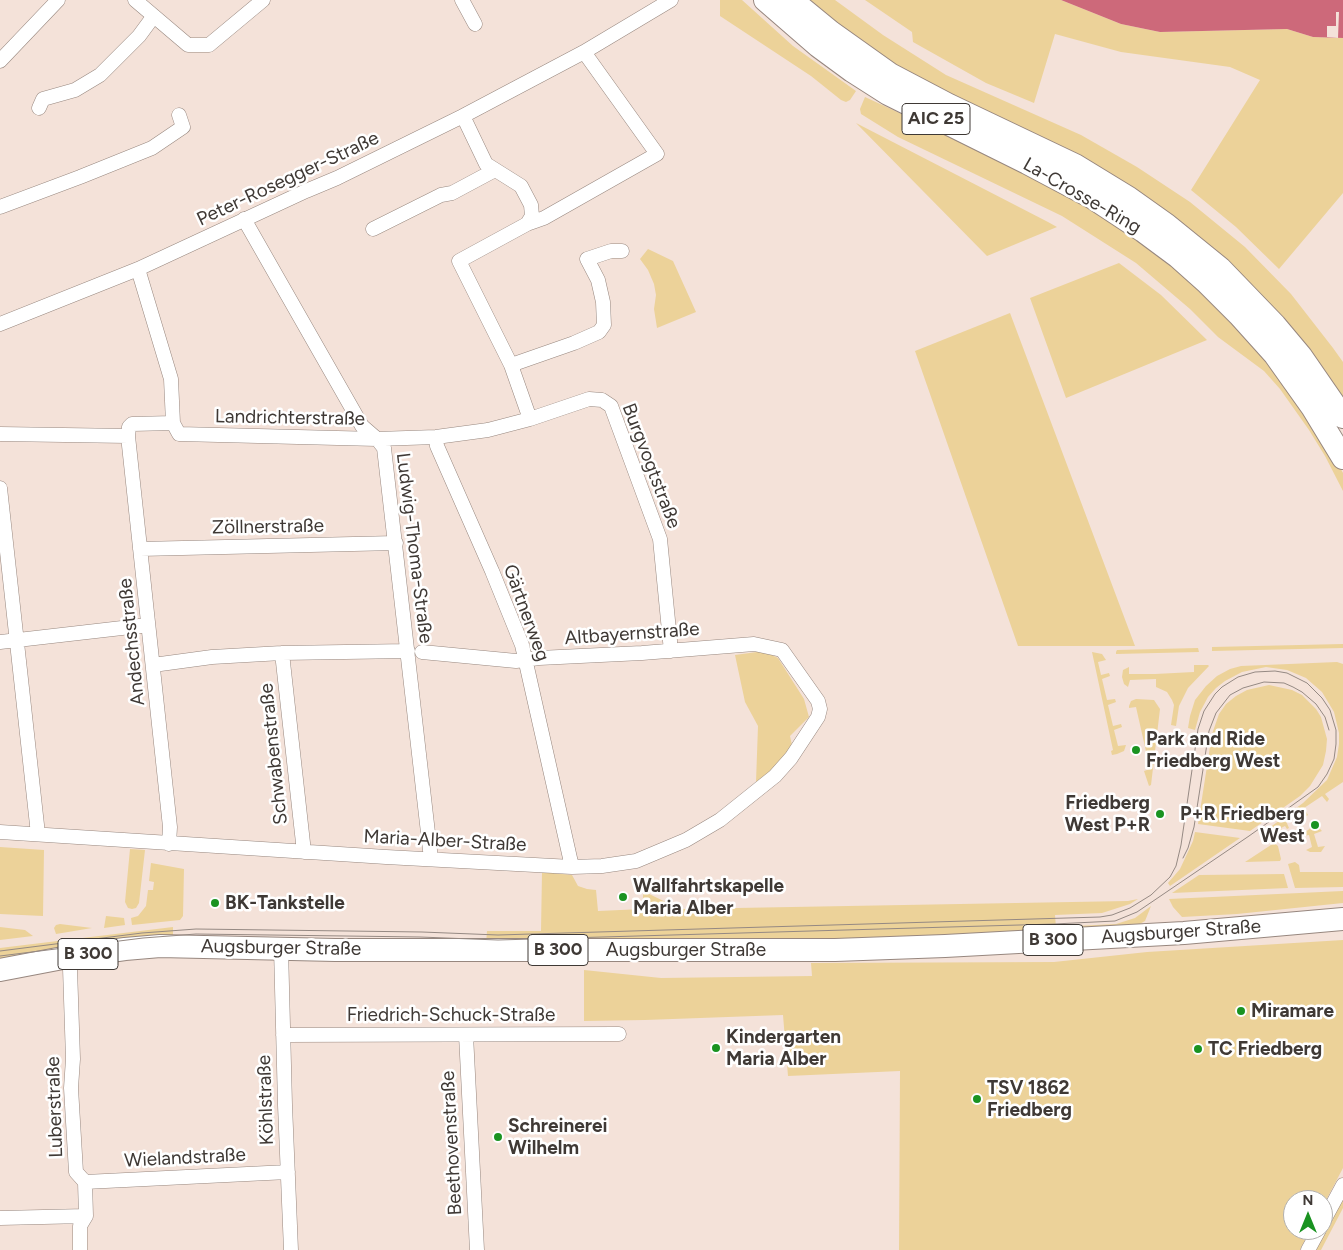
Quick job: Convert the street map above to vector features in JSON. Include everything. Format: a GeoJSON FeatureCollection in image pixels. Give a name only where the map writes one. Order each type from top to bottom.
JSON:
{"type":"FeatureCollection","features":[{"type":"Feature","properties":{"kind":"main road","name":"La-Crosse-Ring"},"geometry":{"type":"LineString","coordinates":[[765,0],[818,46],[888,94],[1085,193],[1122,216],[1178,257],[1226,302],[1275,355],[1312,407],[1343,458]]}},
{"type":"Feature","properties":{"kind":"main road","name":"La-Crosse-Ring"},"geometry":{"type":"LineString","coordinates":[[792,0],[831,32],[890,74],[949,105],[1075,165],[1129,198],[1167,225],[1212,262],[1257,305],[1301,356],[1343,417]]}},
{"type":"Feature","properties":{"kind":"main road","name":"Augsburger Straße"},"geometry":{"type":"LineString","coordinates":[[0,970],[68,957],[160,946],[335,950],[835,950],[1176,933],[1343,919]]}},
{"type":"Feature","properties":{"kind":"street"},"geometry":{"type":"LineString","coordinates":[[0,62],[58,0]]}},
{"type":"Feature","properties":{"kind":"street"},"geometry":{"type":"LineString","coordinates":[[135,0],[188,45],[209,45],[263,0]]}},
{"type":"Feature","properties":{"kind":"street"},"geometry":{"type":"LineString","coordinates":[[462,0],[475,24]]}},
{"type":"Feature","properties":{"kind":"street","name":"Peter-Rosegger-Straße"},"geometry":{"type":"LineString","coordinates":[[0,324],[138,269],[337,178],[463,116],[584,52],[671,0]]}},
{"type":"Feature","properties":{"kind":"street"},"geometry":{"type":"LineString","coordinates":[[39,108],[42,99],[75,90],[100,75],[139,36],[153,17]]}},
{"type":"Feature","properties":{"kind":"street"},"geometry":{"type":"LineString","coordinates":[[530,419],[511,365],[459,261],[527,224],[544,218],[657,154],[584,52]]}},
{"type":"Feature","properties":{"kind":"street"},"geometry":{"type":"LineString","coordinates":[[0,207],[152,148],[183,127],[179,115]]}},
{"type":"Feature","properties":{"kind":"street"},"geometry":{"type":"LineString","coordinates":[[463,116],[486,164],[521,186],[531,205],[532,216],[527,224]]}},
{"type":"Feature","properties":{"kind":"street"},"geometry":{"type":"LineString","coordinates":[[373,229],[441,195],[452,193],[495,170]]}},
{"type":"Feature","properties":{"kind":"street","name":"Ludwig-Thoma-Straße"},"geometry":{"type":"LineString","coordinates":[[244,219],[362,426],[384,448],[396,543],[415,651],[431,860]]}},
{"type":"Feature","properties":{"kind":"street"},"geometry":{"type":"LineString","coordinates":[[511,365],[574,343],[598,332],[604,326],[603,302],[598,280],[587,259],[611,251],[622,252]]}},
{"type":"Feature","properties":{"kind":"street"},"geometry":{"type":"LineString","coordinates":[[0,434],[128,436],[129,428],[132,424],[173,423],[171,379],[138,269]]}},
{"type":"Feature","properties":{"kind":"street","name":"Landrichterstraße"},"geometry":{"type":"LineString","coordinates":[[173,423],[179,434],[377,439],[436,437],[488,430],[530,419],[589,399]]}},
{"type":"Feature","properties":{"kind":"street","name":"Burgvogtstraße"},"geometry":{"type":"LineString","coordinates":[[589,399],[602,400],[610,406],[660,539],[671,651]]}},
{"type":"Feature","properties":{"kind":"street","name":"Andechsstraße"},"geometry":{"type":"LineString","coordinates":[[128,436],[170,827],[169,844]]}},
{"type":"Feature","properties":{"kind":"street","name":"Gärtnerweg"},"geometry":{"type":"LineString","coordinates":[[436,437],[438,446],[522,645],[572,867]]}},
{"type":"Feature","properties":{"kind":"street"},"geometry":{"type":"LineString","coordinates":[[0,488],[38,834]]}},
{"type":"Feature","properties":{"kind":"street","name":"Zöllnerstraße"},"geometry":{"type":"LineString","coordinates":[[140,549],[396,543]]}},
{"type":"Feature","properties":{"kind":"street"},"geometry":{"type":"LineString","coordinates":[[0,642],[148,625]]}},
{"type":"Feature","properties":{"kind":"street","name":"Altbayernstraße"},"geometry":{"type":"LineString","coordinates":[[153,665],[212,657],[282,653],[415,651],[526,661],[538,658],[671,651],[754,644],[782,650],[818,702]]}},
{"type":"Feature","properties":{"kind":"street","name":"Schwabenstraße"},"geometry":{"type":"LineString","coordinates":[[282,653],[304,852]]}},
{"type":"Feature","properties":{"kind":"street","name":"Maria-Alber-Straße"},"geometry":{"type":"LineString","coordinates":[[0,832],[169,844],[572,867],[602,866],[636,861],[686,840],[720,820],[775,776],[791,758],[818,717],[820,709],[818,702]]}},
{"type":"Feature","properties":{"kind":"street","name":"Köhlstraße"},"geometry":{"type":"LineString","coordinates":[[281,948],[292,1250]]}},
{"type":"Feature","properties":{"kind":"street","name":"Luberstraße"},"geometry":{"type":"LineString","coordinates":[[68,957],[73,1059],[71,1088],[76,1172],[85,1182],[86,1216],[80,1226],[80,1250]]}},
{"type":"Feature","properties":{"kind":"street","name":"Friedrich-Schuck-Straße"},"geometry":{"type":"LineString","coordinates":[[283,1035],[618,1034]]}},
{"type":"Feature","properties":{"kind":"street","name":"Beethovenstraße"},"geometry":{"type":"LineString","coordinates":[[466,1035],[477,1250]]}},
{"type":"Feature","properties":{"kind":"street","name":"Wielandstraße"},"geometry":{"type":"LineString","coordinates":[[85,1182],[288,1172]]}},
{"type":"Feature","properties":{"kind":"street"},"geometry":{"type":"LineString","coordinates":[[1333,1204],[1343,1185]]}},
{"type":"Feature","properties":{"kind":"street"},"geometry":{"type":"LineString","coordinates":[[0,1218],[86,1216]]}},
{"type":"Feature","properties":{"kind":"shaded area"},"geometry":{"type":"Polygon","coordinates":[[[720,0],[742,0],[793,46],[856,91],[850,100],[846,102],[841,100],[811,76],[720,16],[720,0]]]}},
{"type":"Feature","properties":{"kind":"shaded area"},"geometry":{"type":"Polygon","coordinates":[[[805,0],[835,0],[883,35],[946,75],[1081,135],[1137,167],[1190,202],[1245,247],[1291,294],[1333,348],[1343,362],[1343,400],[997,119],[891,62],[805,0]]]}},
{"type":"Feature","properties":{"kind":"shaded area"},"geometry":{"type":"Polygon","coordinates":[[[865,0],[1061,0],[1121,24],[1160,32],[1287,29],[1313,37],[1343,38],[1343,193],[1279,269],[1236,227],[1191,190],[1260,80],[1230,67],[1121,52],[1055,34],[1034,103],[986,83],[913,42],[912,32],[865,0]]]}},
{"type":"Feature","properties":{"kind":"shaded area"},"geometry":{"type":"Polygon","coordinates":[[[1061,0],[1343,0],[1343,38],[1313,37],[1287,29],[1160,32],[1121,24],[1061,0]]]}},
{"type":"Feature","properties":{"kind":"shaded area"},"geometry":{"type":"Polygon","coordinates":[[[865,97],[1055,185],[1136,234],[1205,290],[1259,347],[1330,449],[1343,473],[1343,491],[1309,430],[1280,389],[1264,371],[1218,337],[1190,309],[1136,263],[1062,216],[898,137],[861,114],[860,109],[865,97]]]}},
{"type":"Feature","properties":{"kind":"shaded area"},"geometry":{"type":"Polygon","coordinates":[[[856,123],[1048,222],[1057,227],[987,256],[856,123]]]}},
{"type":"Feature","properties":{"kind":"shaded area"},"geometry":{"type":"Polygon","coordinates":[[[648,249],[673,261],[696,312],[657,328],[654,309],[656,295],[654,284],[648,270],[640,259],[648,249]]]}},
{"type":"Feature","properties":{"kind":"shaded area"},"geometry":{"type":"Polygon","coordinates":[[[1119,263],[1161,295],[1207,340],[1066,398],[1030,298],[1119,263]]]}},
{"type":"Feature","properties":{"kind":"shaded area"},"geometry":{"type":"Polygon","coordinates":[[[1010,313],[1135,646],[1018,646],[915,351],[1010,313]]]}},
{"type":"Feature","properties":{"kind":"shaded area"},"geometry":{"type":"Polygon","coordinates":[[[1343,644],[1343,648],[1212,651],[1212,647],[1343,644]]]}},
{"type":"Feature","properties":{"kind":"shaded area"},"geometry":{"type":"Polygon","coordinates":[[[1198,648],[1199,652],[1116,654],[1117,650],[1198,648]]]}},
{"type":"Feature","properties":{"kind":"shaded area"},"geometry":{"type":"Polygon","coordinates":[[[764,651],[778,658],[804,699],[809,717],[790,736],[792,745],[777,769],[756,782],[758,726],[745,702],[735,655],[764,651]]]}},
{"type":"Feature","properties":{"kind":"shaded area"},"geometry":{"type":"Polygon","coordinates":[[[1092,652],[1102,654],[1106,660],[1098,662],[1101,675],[1109,673],[1110,676],[1102,679],[1107,700],[1115,699],[1116,702],[1108,705],[1113,726],[1121,724],[1122,727],[1114,730],[1118,746],[1126,745],[1124,751],[1117,754],[1112,755],[1111,751],[1113,750],[1092,652]]]}},
{"type":"Feature","properties":{"kind":"shaded area"},"geometry":{"type":"Polygon","coordinates":[[[1337,662],[1343,664],[1343,782],[1325,794],[1329,799],[1327,802],[1322,796],[1304,808],[1308,815],[1305,817],[1301,811],[1286,821],[1289,828],[1287,829],[1285,826],[1281,828],[1282,831],[1276,834],[1261,834],[1303,803],[1327,780],[1337,757],[1339,744],[1339,733],[1334,712],[1322,692],[1306,678],[1287,670],[1266,667],[1242,672],[1216,688],[1208,697],[1200,712],[1195,730],[1188,728],[1195,700],[1217,676],[1241,666],[1337,662]]]}},
{"type":"Feature","properties":{"kind":"shaded area"},"geometry":{"type":"Polygon","coordinates":[[[1194,665],[1209,666],[1188,688],[1179,706],[1176,726],[1171,725],[1174,705],[1172,700],[1167,692],[1156,687],[1156,679],[1130,680],[1128,687],[1124,684],[1122,677],[1123,670],[1129,667],[1129,674],[1155,674],[1194,672],[1194,665]]]}},
{"type":"Feature","properties":{"kind":"shaded area"},"geometry":{"type":"Polygon","coordinates":[[[1269,685],[1292,690],[1302,695],[1316,709],[1321,717],[1327,739],[1323,765],[1310,786],[1300,796],[1250,831],[1198,824],[1212,734],[1219,714],[1226,704],[1236,696],[1247,690],[1269,685]]]}},
{"type":"Feature","properties":{"kind":"shaded area"},"geometry":{"type":"Polygon","coordinates":[[[1136,699],[1154,700],[1160,709],[1151,785],[1149,786],[1144,771],[1150,769],[1136,707],[1129,708],[1131,701],[1136,699]]]}},
{"type":"Feature","properties":{"kind":"shaded area"},"geometry":{"type":"Polygon","coordinates":[[[1313,826],[1318,826],[1322,831],[1314,834],[1318,847],[1325,846],[1321,852],[1306,850],[1312,847],[1309,835],[1303,836],[1303,834],[1313,826]]]}},
{"type":"Feature","properties":{"kind":"shaded area"},"geometry":{"type":"Polygon","coordinates":[[[1195,832],[1240,838],[1170,886],[1168,883],[1180,869],[1193,841],[1195,832]]]}},
{"type":"Feature","properties":{"kind":"shaded area"},"geometry":{"type":"Polygon","coordinates":[[[1274,843],[1278,846],[1280,861],[1245,862],[1274,843]]]}},
{"type":"Feature","properties":{"kind":"shaded area"},"geometry":{"type":"Polygon","coordinates":[[[0,847],[44,850],[43,916],[0,914],[0,847]]]}},
{"type":"Feature","properties":{"kind":"shaded area"},"geometry":{"type":"Polygon","coordinates":[[[130,849],[145,850],[139,903],[136,908],[132,909],[128,908],[125,902],[130,849]]]}},
{"type":"Feature","properties":{"kind":"shaded area"},"geometry":{"type":"Polygon","coordinates":[[[1295,862],[1299,865],[1300,872],[1343,872],[1343,887],[1295,888],[1288,864],[1295,862]]]}},
{"type":"Feature","properties":{"kind":"shaded area"},"geometry":{"type":"Polygon","coordinates":[[[151,863],[184,869],[183,916],[180,920],[132,925],[131,918],[138,916],[146,906],[148,890],[153,890],[154,882],[149,881],[151,863]]]}},
{"type":"Feature","properties":{"kind":"shaded area"},"geometry":{"type":"Polygon","coordinates":[[[542,872],[572,875],[578,886],[596,890],[598,911],[643,909],[643,891],[680,909],[1128,901],[1138,899],[1130,904],[1102,913],[1055,915],[1056,927],[1116,924],[1135,918],[1151,906],[1145,921],[1138,925],[1130,926],[851,940],[486,944],[487,931],[541,931],[542,872]]]}},
{"type":"Feature","properties":{"kind":"shaded area"},"geometry":{"type":"Polygon","coordinates":[[[1284,874],[1288,888],[1172,893],[1199,875],[1284,874]]]}},
{"type":"Feature","properties":{"kind":"shaded area"},"geometry":{"type":"Polygon","coordinates":[[[1343,891],[1343,903],[1237,914],[1182,917],[1169,899],[1343,891]]]}},
{"type":"Feature","properties":{"kind":"shaded area"},"geometry":{"type":"Polygon","coordinates":[[[106,916],[124,918],[125,925],[104,928],[106,916]]]}},
{"type":"Feature","properties":{"kind":"shaded area"},"geometry":{"type":"Polygon","coordinates":[[[60,924],[92,928],[56,934],[54,928],[60,924]]]}},
{"type":"Feature","properties":{"kind":"shaded area"},"geometry":{"type":"Polygon","coordinates":[[[0,927],[25,930],[33,936],[0,940],[0,927]]]}},
{"type":"Feature","properties":{"kind":"shaded area"},"geometry":{"type":"Polygon","coordinates":[[[173,927],[173,937],[0,961],[0,948],[173,927]]]}},
{"type":"Feature","properties":{"kind":"shaded area"},"geometry":{"type":"Polygon","coordinates":[[[1343,940],[1343,1168],[1331,1190],[1283,1190],[1283,1240],[1305,1240],[1300,1250],[899,1250],[900,1071],[788,1076],[783,1015],[584,1021],[584,970],[661,978],[812,976],[811,963],[1054,962],[1147,952],[1343,940]]]}},
{"type":"Feature","properties":{"kind":"shaded area"},"geometry":{"type":"Polygon","coordinates":[[[1343,1198],[1343,1208],[1333,1227],[1333,1217],[1343,1198]]]}},
{"type":"Feature","properties":{"kind":"shaded area"},"geometry":{"type":"Polygon","coordinates":[[[1321,1240],[1326,1240],[1321,1250],[1316,1250],[1321,1240]]]}},
{"type":"Feature","properties":{"kind":"pier"},"geometry":{"type":"Polygon","coordinates":[[[1336,12],[1339,12],[1338,38],[1327,37],[1327,26],[1336,26],[1336,12]]]}},
{"type":"Feature","properties":{"kind":"tram line"},"geometry":{"type":"LineString","coordinates":[[0,951],[142,933],[196,929],[498,935],[1100,917],[1112,915],[1130,908],[1151,895],[1170,877],[1176,866],[1181,845],[1198,729],[1204,711],[1222,687],[1238,677],[1255,672],[1275,671],[1287,673],[1307,683],[1322,698],[1330,710],[1336,730],[1334,759],[1318,787],[1137,912],[1115,921],[498,940],[196,934],[143,938],[0,956]]}},
{"type":"Feature","properties":{"kind":"tram line"},"geometry":{"type":"LineString","coordinates":[[1183,858],[1194,827],[1209,731],[1216,713],[1230,695],[1243,688],[1264,682],[1284,683],[1302,692],[1316,704],[1325,717],[1329,730]]}},
{"type":"Feature","properties":{"kind":"place","name":"Park and Ride Friedberg West"},"geometry":{"type":"Point","coordinates":[1136,750]}},
{"type":"Feature","properties":{"kind":"place","name":"Friedberg West P+R"},"geometry":{"type":"Point","coordinates":[1160,814]}},
{"type":"Feature","properties":{"kind":"place","name":"P+R Friedberg West"},"geometry":{"type":"Point","coordinates":[1315,825]}},
{"type":"Feature","properties":{"kind":"place","name":"Wallfahrtskapelle Maria Alber"},"geometry":{"type":"Point","coordinates":[623,897]}},
{"type":"Feature","properties":{"kind":"place","name":"BK-Tankstelle"},"geometry":{"type":"Point","coordinates":[215,903]}},
{"type":"Feature","properties":{"kind":"place","name":"Miramare"},"geometry":{"type":"Point","coordinates":[1241,1011]}},
{"type":"Feature","properties":{"kind":"place","name":"Kindergarten Maria Alber"},"geometry":{"type":"Point","coordinates":[716,1048]}},
{"type":"Feature","properties":{"kind":"place","name":"TC Friedberg"},"geometry":{"type":"Point","coordinates":[1198,1049]}},
{"type":"Feature","properties":{"kind":"place","name":"TSV 1862 Friedberg"},"geometry":{"type":"Point","coordinates":[977,1099]}},
{"type":"Feature","properties":{"kind":"place","name":"Schreinerei Wilhelm"},"geometry":{"type":"Point","coordinates":[498,1137]}}]}
